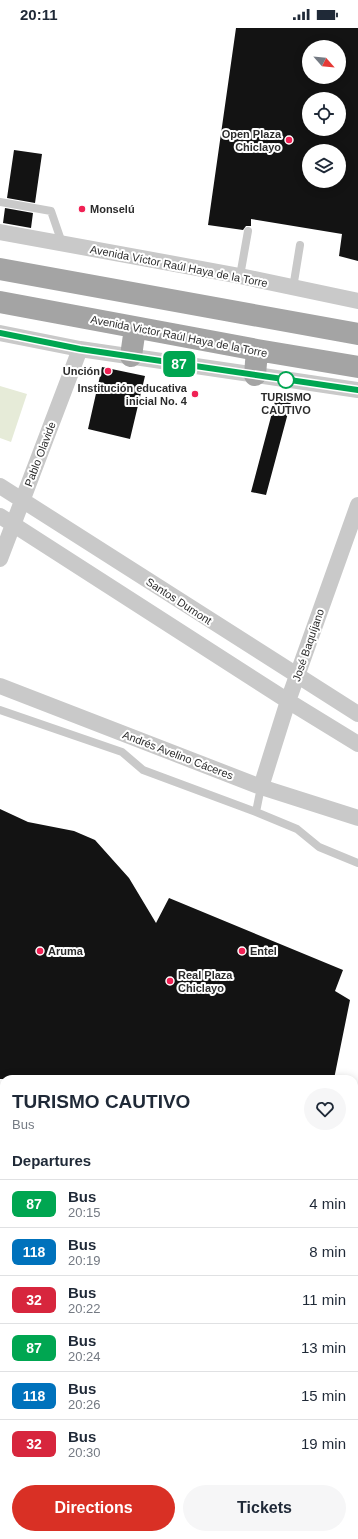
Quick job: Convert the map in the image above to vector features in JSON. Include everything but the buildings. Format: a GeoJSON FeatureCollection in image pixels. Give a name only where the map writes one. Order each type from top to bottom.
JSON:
{"type":"FeatureCollection","features":[{"type":"Feature","properties":{"kind":"main road"},"geometry":{"type":"LineString","coordinates":[[0,269],[358,334]]}},
{"type":"Feature","properties":{"kind":"main road","name":"Avenida Victor Raúl Haya de la Torre"},"geometry":{"type":"LineString","coordinates":[[0,302],[135,328],[358,367]]}},
{"type":"Feature","properties":{"kind":"main road"},"geometry":{"type":"LineString","coordinates":[[131,356],[135,328]]}},
{"type":"Feature","properties":{"kind":"main road"},"geometry":{"type":"LineString","coordinates":[[255,375],[257,350]]}},
{"type":"Feature","properties":{"kind":"street","name":"Avenida Víctor Raúl Haya de la Torre"},"geometry":{"type":"LineString","coordinates":[[0,232],[240,276],[358,301]]}},
{"type":"Feature","properties":{"kind":"street"},"geometry":{"type":"LineString","coordinates":[[0,333],[80,349],[358,390]]}},
{"type":"Feature","properties":{"kind":"street","name":"Pablo Olavide"},"geometry":{"type":"LineString","coordinates":[[0,559],[6,520],[22,500],[80,349]]}},
{"type":"Feature","properties":{"kind":"street","name":"Santos Dumont"},"geometry":{"type":"LineString","coordinates":[[0,486],[297,677],[358,714]]}},
{"type":"Feature","properties":{"kind":"street","name":"José Baquíjano"},"geometry":{"type":"LineString","coordinates":[[261,787],[288,701],[355,524],[358,506]]}},
{"type":"Feature","properties":{"kind":"street"},"geometry":{"type":"LineString","coordinates":[[6,520],[288,701],[358,744]]}},
{"type":"Feature","properties":{"kind":"street","name":"Andrés Avelino Cáceres"},"geometry":{"type":"LineString","coordinates":[[0,686],[261,787],[358,818]]}},
{"type":"Feature","properties":{"kind":"lane"},"geometry":{"type":"LineString","coordinates":[[0,202],[51,211],[62,243]]}},
{"type":"Feature","properties":{"kind":"lane"},"geometry":{"type":"LineString","coordinates":[[240,276],[248,231]]}},
{"type":"Feature","properties":{"kind":"lane"},"geometry":{"type":"LineString","coordinates":[[293,288],[300,245]]}},
{"type":"Feature","properties":{"kind":"lane"},"geometry":{"type":"LineString","coordinates":[[0,710],[122,752],[143,770],[298,829],[319,847],[358,863]]}},
{"type":"Feature","properties":{"kind":"lane"},"geometry":{"type":"LineString","coordinates":[[256,812],[261,787]]}},
{"type":"Feature","properties":{"kind":"green space"},"geometry":{"type":"Polygon","coordinates":[[[0,386],[27,394],[11,442],[0,438],[0,386]]]}},
{"type":"Feature","properties":{"kind":"bus line","name":"87"},"geometry":{"type":"LineString","coordinates":[[0,333],[80,349],[358,390]]}},
{"type":"Feature","properties":{"kind":"place","name":"Open Plaza Chiclayo"},"geometry":{"type":"Point","coordinates":[289,140]}},
{"type":"Feature","properties":{"kind":"place","name":"Monselú"},"geometry":{"type":"Point","coordinates":[82,209]}},
{"type":"Feature","properties":{"kind":"place","name":"Unción"},"geometry":{"type":"Point","coordinates":[108,371]}},
{"type":"Feature","properties":{"kind":"place","name":"TURISMO CAUTIVO"},"geometry":{"type":"Point","coordinates":[286,380]}},
{"type":"Feature","properties":{"kind":"place","name":"Institución educativa inicial No. 4"},"geometry":{"type":"Point","coordinates":[195,394]}},
{"type":"Feature","properties":{"kind":"place","name":"Aruma"},"geometry":{"type":"Point","coordinates":[40,951]}},
{"type":"Feature","properties":{"kind":"place","name":"Entel"},"geometry":{"type":"Point","coordinates":[242,951]}},
{"type":"Feature","properties":{"kind":"place","name":"Real Plaza Chiclayo"},"geometry":{"type":"Point","coordinates":[170,981]}}]}
